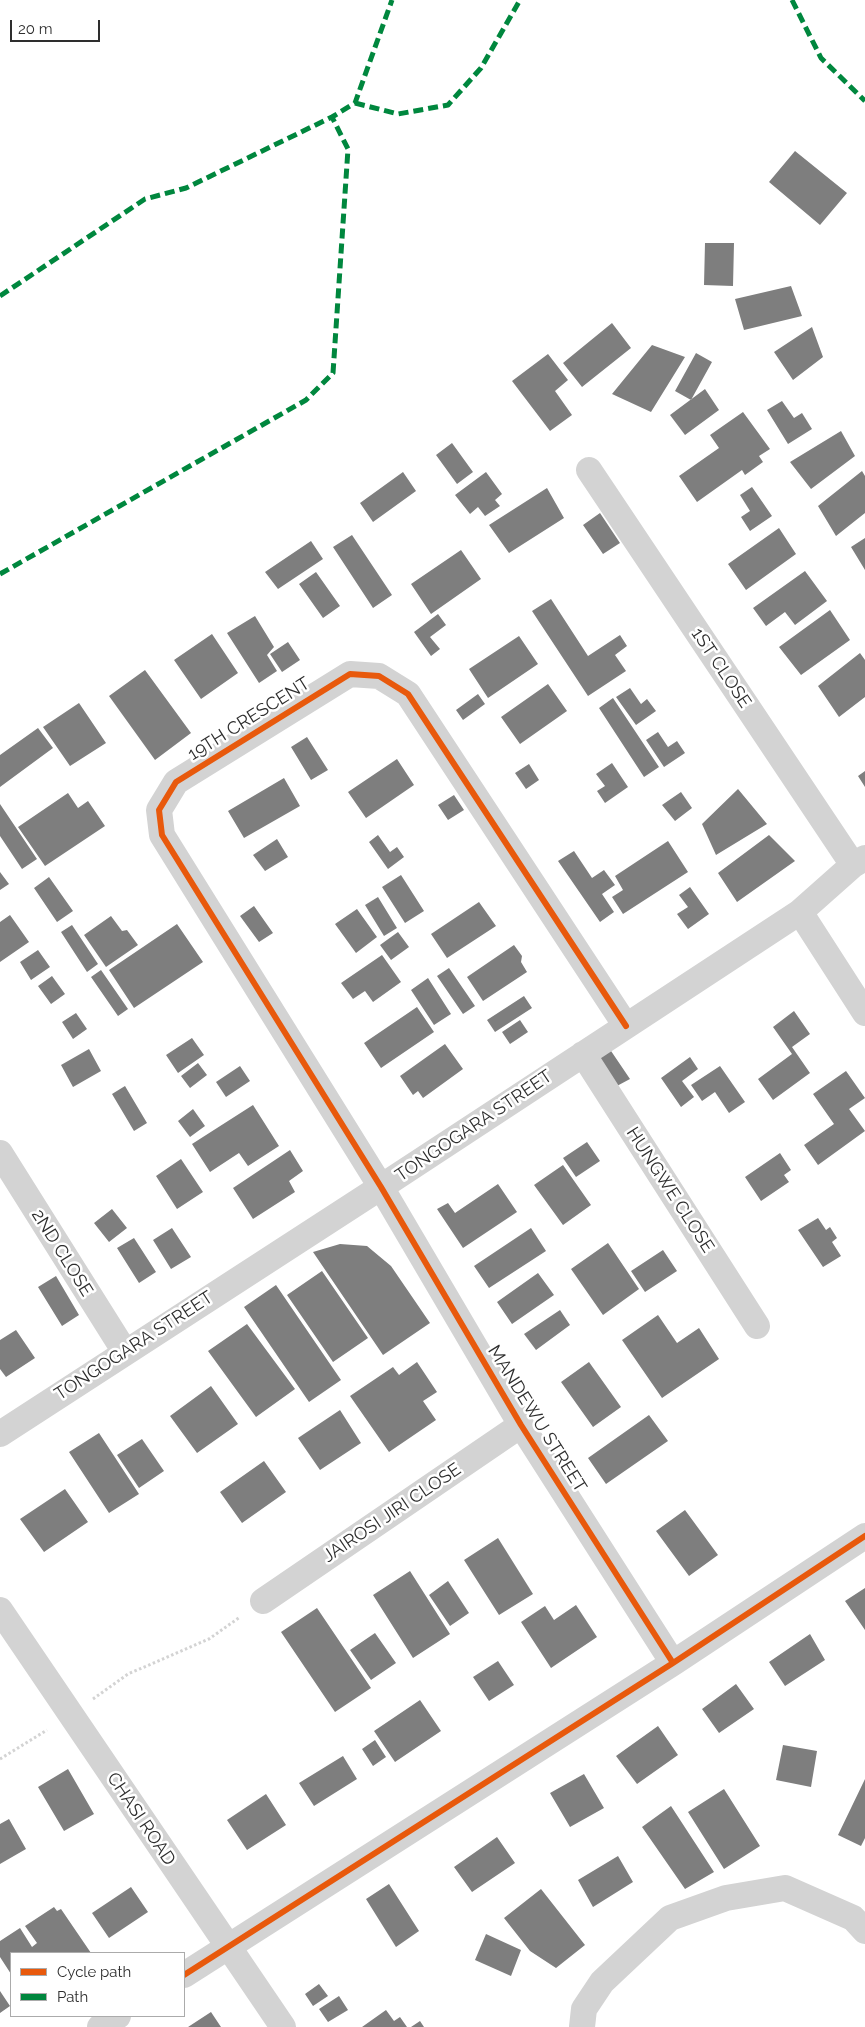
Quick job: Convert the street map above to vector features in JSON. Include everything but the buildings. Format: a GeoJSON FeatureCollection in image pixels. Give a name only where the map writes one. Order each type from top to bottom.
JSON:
{"type":"FeatureCollection","features":[{"type":"Feature","properties":{"kind":"street","name":"1ST CLOSE"},"geometry":{"type":"LineString","coordinates":[[589,470],[859,861]]}},
{"type":"Feature","properties":{"kind":"street","name":"19TH CRESCENT"},"geometry":{"type":"LineString","coordinates":[[382,1187],[162,835],[159,810],[176,782],[350,674],[379,676],[408,694],[626,1026]]}},
{"type":"Feature","properties":{"kind":"street","name":"TONGOGARA STREET"},"geometry":{"type":"LineString","coordinates":[[0,1434],[382,1187],[800,912],[859,861]]}},
{"type":"Feature","properties":{"kind":"street"},"geometry":{"type":"LineString","coordinates":[[800,912],[865,1013]]}},
{"type":"Feature","properties":{"kind":"street","name":"HUNGWE CLOSE"},"geometry":{"type":"LineString","coordinates":[[583,1054],[757,1326]]}},
{"type":"Feature","properties":{"kind":"street","name":"2ND CLOSE"},"geometry":{"type":"LineString","coordinates":[[0,1154],[125,1352]]}},
{"type":"Feature","properties":{"kind":"street","name":"MANDEWU STREET"},"geometry":{"type":"LineString","coordinates":[[382,1187],[521,1425],[674,1663]]}},
{"type":"Feature","properties":{"kind":"street","name":"JAIROSI JIRI CLOSE"},"geometry":{"type":"LineString","coordinates":[[263,1601],[521,1425]]}},
{"type":"Feature","properties":{"kind":"street"},"geometry":{"type":"LineString","coordinates":[[185,1974],[674,1663],[865,1536]]}},
{"type":"Feature","properties":{"kind":"street","name":"CHASI ROAD"},"geometry":{"type":"LineString","coordinates":[[0,1610],[70,1716],[283,2027]]}},
{"type":"Feature","properties":{"kind":"street"},"geometry":{"type":"LineString","coordinates":[[582,2027],[584,2009],[602,1982],[670,1918],[726,1898],[785,1888],[853,1918],[865,1931]]}},
{"type":"Feature","properties":{"kind":"street"},"geometry":{"type":"LineString","coordinates":[[100,2027],[116,2017]]}},
{"type":"Feature","properties":{"kind":"path"},"geometry":{"type":"LineString","coordinates":[[0,1760],[70,1716],[128,1674],[208,1639],[263,1601]]}},
{"type":"Feature","properties":{"kind":"marked path"},"geometry":{"type":"LineString","coordinates":[[0,296],[145,199],[186,188],[332,117],[355,103],[392,0]]}},
{"type":"Feature","properties":{"kind":"marked path"},"geometry":{"type":"LineString","coordinates":[[355,103],[398,114],[448,105],[481,68],[520,0]]}},
{"type":"Feature","properties":{"kind":"marked path"},"geometry":{"type":"LineString","coordinates":[[792,0],[821,58],[865,101]]}},
{"type":"Feature","properties":{"kind":"marked path"},"geometry":{"type":"LineString","coordinates":[[0,574],[306,400],[333,373],[348,149],[332,117]]}},
{"type":"Feature","properties":{"kind":"cycle path"},"geometry":{"type":"LineString","coordinates":[[626,1026],[408,694],[379,676],[350,674],[176,782],[159,810],[162,835],[381,1187],[521,1425],[673,1663]]}},
{"type":"Feature","properties":{"kind":"cycle path"},"geometry":{"type":"LineString","coordinates":[[185,1974],[673,1663],[865,1536]]}}]}
